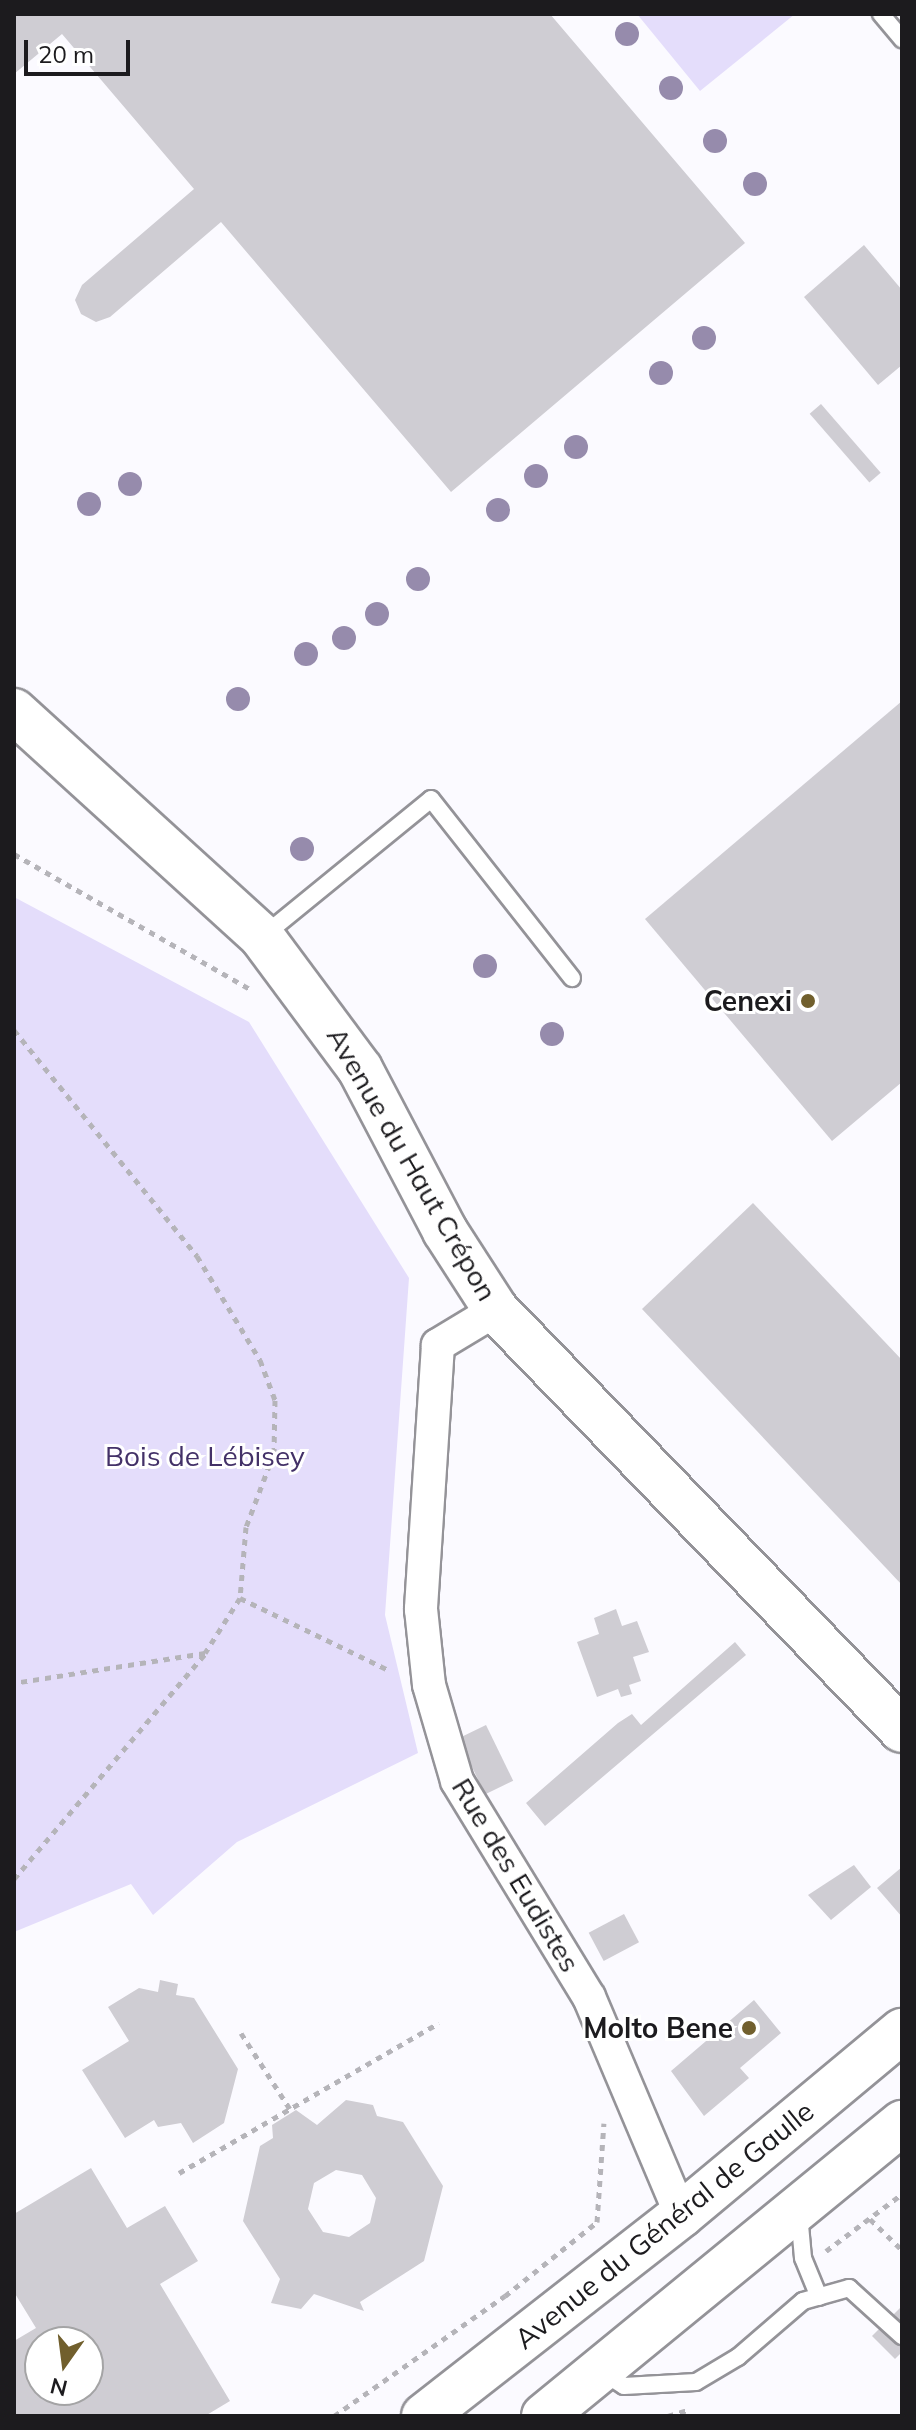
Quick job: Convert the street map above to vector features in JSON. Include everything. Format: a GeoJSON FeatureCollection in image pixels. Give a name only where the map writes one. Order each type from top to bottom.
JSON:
{"type":"FeatureCollection","features":[{"type":"Feature","properties":{"kind":"street","name":"Avenue du Haut Crépon"},"geometry":{"type":"LineString","coordinates":[[14,711],[262,937],[353,1058],[445,1231],[496,1310],[902,1730]]}},
{"type":"Feature","properties":{"kind":"street","name":"Rue des Eudistes"},"geometry":{"type":"LineString","coordinates":[[496,1310],[438,1345],[421,1609],[429,1685],[457,1781],[556,1943],[624,2071],[681,2215]]}},
{"type":"Feature","properties":{"kind":"street","name":"Avenue du Général de Gaulle"},"geometry":{"type":"LineString","coordinates":[[424,2416],[681,2215],[902,2031]]}},
{"type":"Feature","properties":{"kind":"street"},"geometry":{"type":"LineString","coordinates":[[544,2416],[902,2123]]}},
{"type":"Feature","properties":{"kind":"lane"},"geometry":{"type":"LineString","coordinates":[[881,14],[902,39]]}},
{"type":"Feature","properties":{"kind":"lane"},"geometry":{"type":"LineString","coordinates":[[262,937],[431,799],[572,978]]}},
{"type":"Feature","properties":{"kind":"lane"},"geometry":{"type":"LineString","coordinates":[[798,2207],[803,2258],[819,2297]]}},
{"type":"Feature","properties":{"kind":"lane"},"geometry":{"type":"LineString","coordinates":[[599,2370],[624,2386],[696,2382],[738,2357],[803,2301],[849,2288],[902,2336]]}},
{"type":"Feature","properties":{"kind":"path"},"geometry":{"type":"LineString","coordinates":[[14,854],[257,994]]}},
{"type":"Feature","properties":{"kind":"path"},"geometry":{"type":"LineString","coordinates":[[14,1030],[197,1256],[260,1360],[275,1400],[274,1453],[246,1527],[240,1598],[205,1653],[14,1879]]}},
{"type":"Feature","properties":{"kind":"path"},"geometry":{"type":"LineString","coordinates":[[240,1598],[388,1670]]}},
{"type":"Feature","properties":{"kind":"path"},"geometry":{"type":"LineString","coordinates":[[14,1683],[205,1653]]}},
{"type":"Feature","properties":{"kind":"path"},"geometry":{"type":"LineString","coordinates":[[179,2173],[439,2023]]}},
{"type":"Feature","properties":{"kind":"path"},"geometry":{"type":"LineString","coordinates":[[241,2033],[290,2109]]}},
{"type":"Feature","properties":{"kind":"path"},"geometry":{"type":"LineString","coordinates":[[815,2256],[902,2194]]}},
{"type":"Feature","properties":{"kind":"path"},"geometry":{"type":"LineString","coordinates":[[870,2219],[902,2250]]}},
{"type":"Feature","properties":{"kind":"path"},"geometry":{"type":"LineString","coordinates":[[334,2416],[505,2296],[597,2222]]}},
{"type":"Feature","properties":{"kind":"path"},"geometry":{"type":"LineString","coordinates":[[413,2360],[421,2373]]}},
{"type":"Feature","properties":{"kind":"green space"},"geometry":{"type":"Polygon","coordinates":[[[637,14],[795,14],[700,91],[637,14]]]}},
{"type":"Feature","properties":{"kind":"green space","name":"Bois de Lébisey"},"geometry":{"type":"Polygon","coordinates":[[[14,897],[249,1022],[409,1278],[385,1615],[418,1753],[237,1842],[153,1915],[131,1884],[14,1932],[14,897]]]}},
{"type":"Feature","properties":{"kind":"building"},"geometry":{"type":"Polygon","coordinates":[[[14,14],[550,14],[745,243],[451,492],[221,222],[110,317],[96,322],[81,314],[75,300],[82,285],[194,189],[62,34],[14,74],[14,14]]]}},
{"type":"Feature","properties":{"kind":"building"},"geometry":{"type":"Polygon","coordinates":[[[864,245],[902,290],[902,365],[878,385],[804,297],[864,245]]]}},
{"type":"Feature","properties":{"kind":"building"},"geometry":{"type":"Polygon","coordinates":[[[821,404],[881,473],[869,483],[810,414],[821,404]]]}},
{"type":"Feature","properties":{"kind":"building","name":"Cenexi"},"geometry":{"type":"Polygon","coordinates":[[[902,701],[902,1082],[832,1141],[645,919],[902,701]]]}},
{"type":"Feature","properties":{"kind":"building"},"geometry":{"type":"Polygon","coordinates":[[[753,1203],[902,1360],[902,1585],[642,1309],[753,1203]]]}},
{"type":"Feature","properties":{"kind":"building"},"geometry":{"type":"Polygon","coordinates":[[[616,1609],[622,1626],[637,1621],[649,1652],[633,1657],[641,1681],[629,1685],[632,1694],[621,1697],[618,1689],[597,1697],[577,1642],[599,1634],[594,1618],[616,1609]]]}},
{"type":"Feature","properties":{"kind":"building"},"geometry":{"type":"Polygon","coordinates":[[[735,1642],[746,1655],[545,1826],[526,1803],[618,1723],[632,1714],[641,1725],[735,1642]]]}},
{"type":"Feature","properties":{"kind":"building"},"geometry":{"type":"Polygon","coordinates":[[[486,1725],[513,1781],[485,1794],[458,1739],[486,1725]]]}},
{"type":"Feature","properties":{"kind":"building"},"geometry":{"type":"Polygon","coordinates":[[[854,1865],[871,1887],[831,1920],[808,1895],[854,1865]]]}},
{"type":"Feature","properties":{"kind":"building"},"geometry":{"type":"Polygon","coordinates":[[[902,1867],[902,1917],[877,1888],[902,1867]]]}},
{"type":"Feature","properties":{"kind":"building"},"geometry":{"type":"Polygon","coordinates":[[[624,1914],[639,1942],[604,1961],[589,1933],[624,1914]]]}},
{"type":"Feature","properties":{"kind":"building"},"geometry":{"type":"Polygon","coordinates":[[[160,1980],[178,1984],[176,1995],[194,1998],[238,2069],[224,2123],[193,2143],[181,2123],[158,2127],[154,2120],[125,2138],[82,2070],[129,2041],[108,2007],[139,1988],[158,1992],[160,1980]]]}},
{"type":"Feature","properties":{"kind":"building"},"geometry":{"type":"Polygon","coordinates":[[[754,2000],[781,2033],[740,2068],[749,2078],[704,2116],[671,2071],[754,2000]]]}},
{"type":"Feature","properties":{"kind":"building"},"geometry":{"type":"Polygon","coordinates":[[[346,2100],[373,2105],[377,2116],[403,2122],[443,2186],[424,2261],[360,2302],[364,2311],[314,2294],[301,2309],[271,2303],[280,2279],[243,2221],[260,2146],[273,2138],[272,2125],[296,2110],[317,2125],[346,2100]],[[336,2170],[314,2183],[308,2209],[323,2232],[349,2237],[370,2223],[376,2198],[362,2175],[336,2170]]]}},
{"type":"Feature","properties":{"kind":"building"},"geometry":{"type":"Polygon","coordinates":[[[91,2168],[127,2228],[165,2206],[198,2261],[160,2284],[230,2401],[205,2416],[14,2416],[14,2341],[24,2335],[24,2406],[104,2406],[104,2326],[35,2326],[14,2292],[14,2214],[91,2168]]]}},
{"type":"Feature","properties":{"kind":"building"},"geometry":{"type":"Polygon","coordinates":[[[902,2306],[902,2352],[895,2359],[872,2336],[902,2306]]]}},
{"type":"Feature","properties":{"kind":"place","name":"Cenexi"},"geometry":{"type":"Point","coordinates":[808,1001]}},
{"type":"Feature","properties":{"kind":"place","name":"Molto Bene"},"geometry":{"type":"Point","coordinates":[749,2028]}}]}
